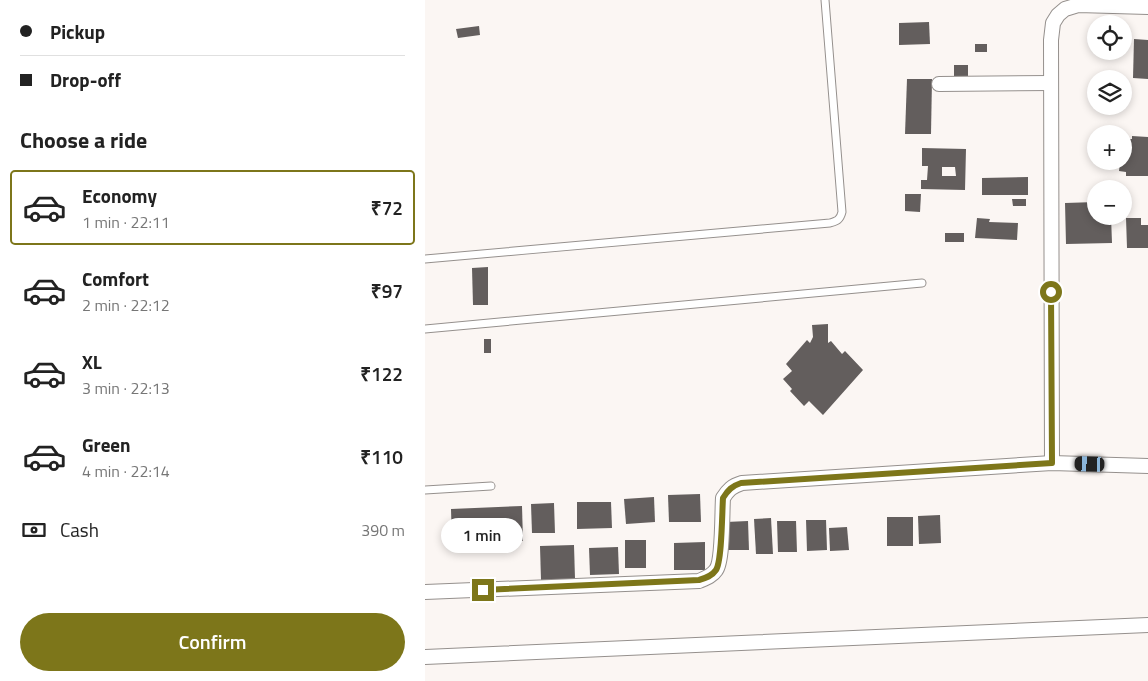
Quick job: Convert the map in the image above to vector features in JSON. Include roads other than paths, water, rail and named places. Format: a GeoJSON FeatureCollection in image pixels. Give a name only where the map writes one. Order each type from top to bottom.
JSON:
{"type":"FeatureCollection","features":[{"type":"Feature","properties":{"kind":"street"},"geometry":{"type":"LineString","coordinates":[[1052,463],[1051,40],[1053,23],[1058,15],[1078,5],[1148,7]]}},
{"type":"Feature","properties":{"kind":"street"},"geometry":{"type":"LineString","coordinates":[[939,84],[1051,83]]}},
{"type":"Feature","properties":{"kind":"street"},"geometry":{"type":"LineString","coordinates":[[425,592],[699,580],[711,576],[718,568],[720,556],[723,498],[727,490],[741,483],[1052,463],[1148,466]]}},
{"type":"Feature","properties":{"kind":"street"},"geometry":{"type":"LineString","coordinates":[[425,657],[1148,625]]}},
{"type":"Feature","properties":{"kind":"lane"},"geometry":{"type":"LineString","coordinates":[[425,259],[830,224],[837,221],[842,212],[825,0]]}},
{"type":"Feature","properties":{"kind":"lane"},"geometry":{"type":"LineString","coordinates":[[425,328],[922,283]]}},
{"type":"Feature","properties":{"kind":"lane"},"geometry":{"type":"LineString","coordinates":[[425,490],[491,486]]}}]}
